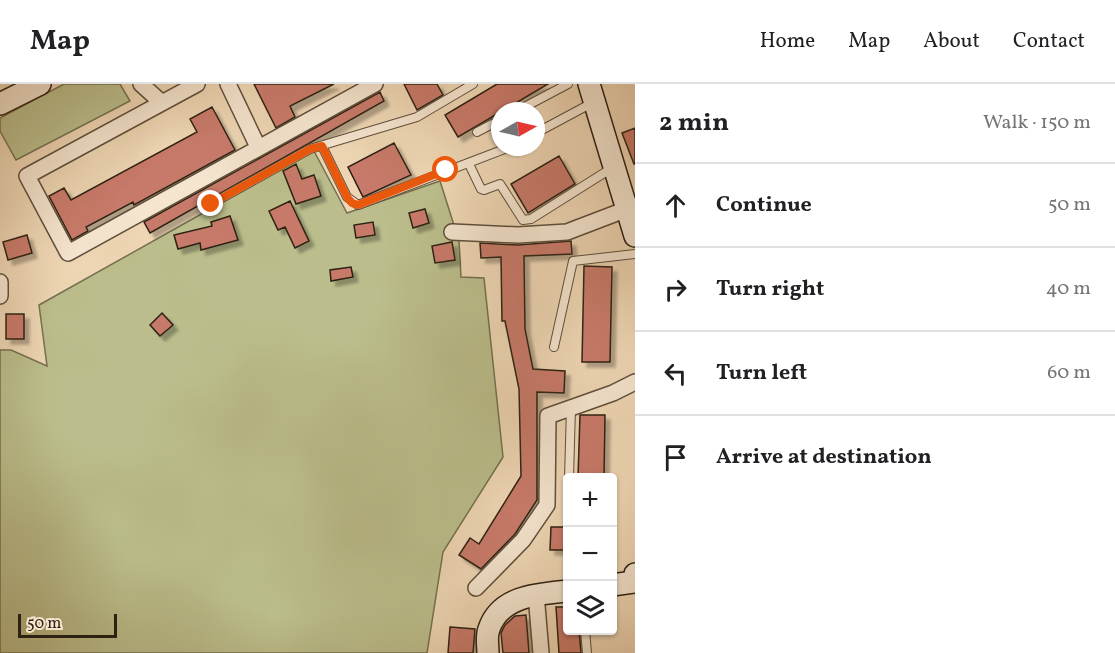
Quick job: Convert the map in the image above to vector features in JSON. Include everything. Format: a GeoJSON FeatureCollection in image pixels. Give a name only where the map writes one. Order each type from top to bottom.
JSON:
{"type":"FeatureCollection","features":[{"type":"Feature","properties":{"kind":"street"},"geometry":{"type":"LineString","coordinates":[[0,104],[40,84]]}},
{"type":"Feature","properties":{"kind":"street"},"geometry":{"type":"LineString","coordinates":[[141,84],[162,103]]}},
{"type":"Feature","properties":{"kind":"street"},"geometry":{"type":"LineString","coordinates":[[196,84],[27,176],[68,253],[375,84]]}},
{"type":"Feature","properties":{"kind":"street"},"geometry":{"type":"LineString","coordinates":[[228,84],[258,147]]}},
{"type":"Feature","properties":{"kind":"street"},"geometry":{"type":"LineString","coordinates":[[592,92],[615,166],[632,207],[635,236]]}},
{"type":"Feature","properties":{"kind":"street"},"geometry":{"type":"LineString","coordinates":[[452,232],[518,235],[567,232],[632,207]]}},
{"type":"Feature","properties":{"kind":"street"},"geometry":{"type":"LineString","coordinates":[[0,282],[0,296]]}},
{"type":"Feature","properties":{"kind":"street"},"geometry":{"type":"LineString","coordinates":[[476,588],[523,540],[547,505],[548,416],[635,382]]}},
{"type":"Feature","properties":{"kind":"street"},"geometry":{"type":"LineString","coordinates":[[617,585],[635,584],[635,574]]}},
{"type":"Feature","properties":{"kind":"street"},"geometry":{"type":"LineString","coordinates":[[488,653],[488,630],[505,604],[536,594],[563,591]]}},
{"type":"Feature","properties":{"kind":"street"},"geometry":{"type":"LineString","coordinates":[[536,594],[541,653]]}},
{"type":"Feature","properties":{"kind":"lane"},"geometry":{"type":"LineString","coordinates":[[211,204],[310,149],[417,117],[473,84]]}},
{"type":"Feature","properties":{"kind":"lane"},"geometry":{"type":"LineString","coordinates":[[534,102],[568,84]]}},
{"type":"Feature","properties":{"kind":"lane"},"geometry":{"type":"LineString","coordinates":[[545,126],[592,92]]}},
{"type":"Feature","properties":{"kind":"lane"},"geometry":{"type":"LineString","coordinates":[[477,132],[491,125]]}},
{"type":"Feature","properties":{"kind":"lane"},"geometry":{"type":"LineString","coordinates":[[322,146],[347,197],[352,203],[358,205],[491,155]]}},
{"type":"Feature","properties":{"kind":"lane"},"geometry":{"type":"LineString","coordinates":[[469,164],[480,189],[484,190],[500,184],[523,220],[531,219],[615,166]]}},
{"type":"Feature","properties":{"kind":"lane"},"geometry":{"type":"LineString","coordinates":[[554,347],[573,261],[635,254]]}},
{"type":"Feature","properties":{"kind":"lane"},"geometry":{"type":"LineString","coordinates":[[569,473],[572,407]]}},
{"type":"Feature","properties":{"kind":"lane"},"geometry":{"type":"LineString","coordinates":[[585,635],[587,653]]}},
{"type":"Feature","properties":{"kind":"green space"},"geometry":{"type":"Polygon","coordinates":[[[64,84],[120,84],[130,101],[16,160],[0,131],[0,118],[64,84]]]}},
{"type":"Feature","properties":{"kind":"green space"},"geometry":{"type":"Polygon","coordinates":[[[314,151],[347,213],[440,181],[459,241],[461,277],[484,278],[503,457],[443,552],[427,653],[0,653],[0,350],[11,350],[47,366],[39,305],[314,151]]]}},
{"type":"Feature","properties":{"kind":"building"},"geometry":{"type":"Polygon","coordinates":[[[254,84],[334,84],[290,106],[295,117],[276,128],[254,84]]]}},
{"type":"Feature","properties":{"kind":"building"},"geometry":{"type":"Polygon","coordinates":[[[404,84],[437,84],[443,95],[417,110],[404,84]]]}},
{"type":"Feature","properties":{"kind":"building"},"geometry":{"type":"Polygon","coordinates":[[[497,84],[548,84],[517,102],[491,102],[491,118],[458,137],[445,115],[497,84]]]}},
{"type":"Feature","properties":{"kind":"building"},"geometry":{"type":"Polygon","coordinates":[[[380,92],[384,101],[150,233],[144,222],[380,92]]]}},
{"type":"Feature","properties":{"kind":"building"},"geometry":{"type":"Polygon","coordinates":[[[212,107],[235,150],[134,205],[133,202],[86,227],[88,231],[72,240],[49,196],[64,188],[71,200],[197,132],[190,119],[212,107]]]}},
{"type":"Feature","properties":{"kind":"building"},"geometry":{"type":"Polygon","coordinates":[[[635,128],[635,164],[634,164],[622,133],[635,128]]]}},
{"type":"Feature","properties":{"kind":"building"},"geometry":{"type":"Polygon","coordinates":[[[394,143],[411,175],[363,197],[348,167],[394,143]]]}},
{"type":"Feature","properties":{"kind":"building"},"geometry":{"type":"Polygon","coordinates":[[[559,156],[575,184],[528,213],[511,184],[559,156]]]}},
{"type":"Feature","properties":{"kind":"building"},"geometry":{"type":"Polygon","coordinates":[[[296,164],[302,179],[314,175],[321,196],[296,204],[283,171],[296,164]]]}},
{"type":"Feature","properties":{"kind":"building"},"geometry":{"type":"Polygon","coordinates":[[[290,201],[309,241],[295,248],[285,227],[278,230],[269,211],[290,201]]]}},
{"type":"Feature","properties":{"kind":"building"},"geometry":{"type":"Polygon","coordinates":[[[425,209],[429,223],[413,228],[409,213],[425,209]]]}},
{"type":"Feature","properties":{"kind":"building"},"geometry":{"type":"Polygon","coordinates":[[[230,216],[238,240],[201,250],[200,243],[178,249],[174,235],[212,226],[211,222],[230,216]]]}},
{"type":"Feature","properties":{"kind":"building"},"geometry":{"type":"Polygon","coordinates":[[[373,222],[375,235],[356,238],[354,225],[373,222]]]}},
{"type":"Feature","properties":{"kind":"building"},"geometry":{"type":"Polygon","coordinates":[[[27,235],[32,253],[8,260],[3,242],[27,235]]]}},
{"type":"Feature","properties":{"kind":"building"},"geometry":{"type":"Polygon","coordinates":[[[571,241],[572,254],[524,256],[525,329],[533,369],[565,371],[564,393],[537,392],[537,500],[515,534],[481,569],[459,555],[470,538],[479,544],[521,476],[519,389],[505,321],[502,321],[501,257],[481,258],[480,243],[518,245],[571,241]]]}},
{"type":"Feature","properties":{"kind":"building"},"geometry":{"type":"Polygon","coordinates":[[[452,242],[455,260],[435,263],[432,246],[452,242]]]}},
{"type":"Feature","properties":{"kind":"building"},"geometry":{"type":"Polygon","coordinates":[[[584,266],[612,267],[610,362],[582,362],[584,266]]]}},
{"type":"Feature","properties":{"kind":"building"},"geometry":{"type":"Polygon","coordinates":[[[351,267],[353,277],[331,281],[330,270],[351,267]]]}},
{"type":"Feature","properties":{"kind":"building"},"geometry":{"type":"Polygon","coordinates":[[[162,313],[173,325],[160,336],[150,325],[162,313]]]}},
{"type":"Feature","properties":{"kind":"building"},"geometry":{"type":"Polygon","coordinates":[[[6,314],[24,314],[24,339],[6,339],[6,314]]]}},
{"type":"Feature","properties":{"kind":"building"},"geometry":{"type":"Polygon","coordinates":[[[580,415],[605,415],[604,473],[578,473],[580,415]]]}},
{"type":"Feature","properties":{"kind":"building"},"geometry":{"type":"Polygon","coordinates":[[[551,527],[563,527],[563,550],[550,550],[551,527]]]}},
{"type":"Feature","properties":{"kind":"building"},"geometry":{"type":"Polygon","coordinates":[[[556,607],[563,607],[563,635],[579,635],[581,653],[559,653],[556,607]]]}},
{"type":"Feature","properties":{"kind":"building"},"geometry":{"type":"Polygon","coordinates":[[[526,615],[529,653],[503,653],[501,633],[505,625],[515,616],[526,615]]]}},
{"type":"Feature","properties":{"kind":"building"},"geometry":{"type":"Polygon","coordinates":[[[450,627],[475,629],[473,653],[448,653],[450,627]]]}},
{"type":"Feature","properties":{"kind":"route"},"geometry":{"type":"LineString","coordinates":[[211,204],[310,149],[322,146],[347,197],[352,203],[358,205],[446,170]]}}]}
